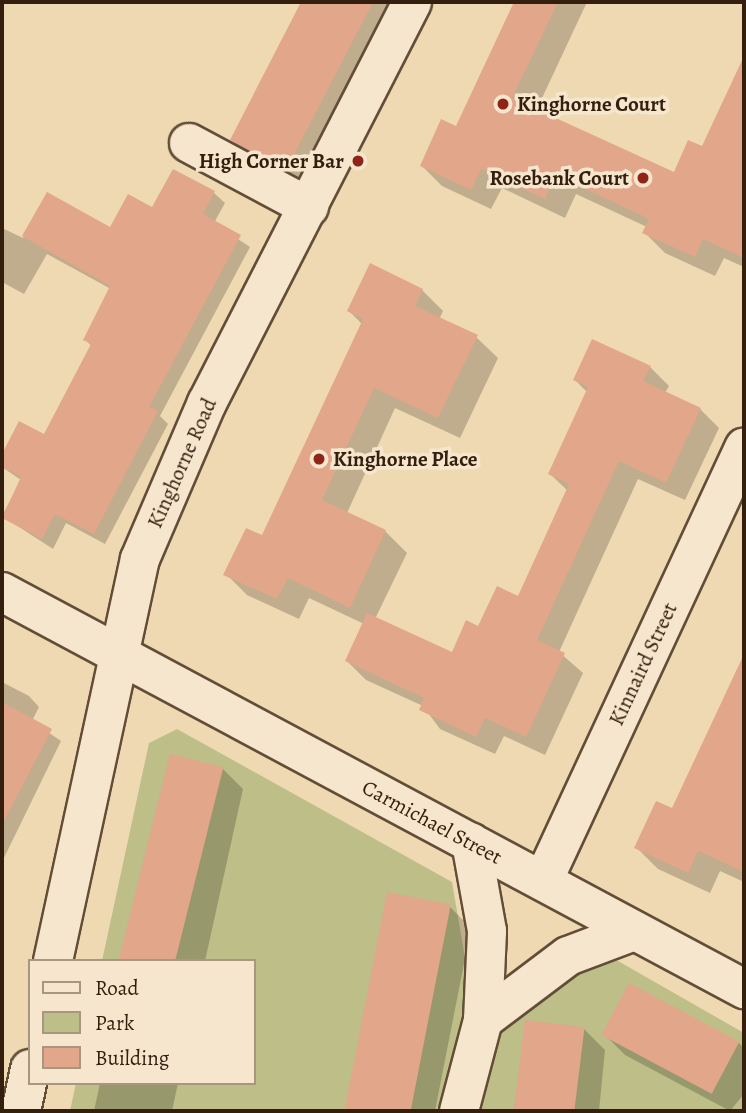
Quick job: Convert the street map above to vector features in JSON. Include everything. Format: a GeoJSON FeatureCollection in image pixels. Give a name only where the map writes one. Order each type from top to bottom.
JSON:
{"type":"FeatureCollection","features":[{"type":"Feature","properties":{"kind":"street","name":"Kinghorne Road"},"geometry":{"type":"LineString","coordinates":[[53,959],[141,559],[207,403],[412,2]]}},
{"type":"Feature","properties":{"kind":"street"},"geometry":{"type":"LineString","coordinates":[[189,143],[309,206]]}},
{"type":"Feature","properties":{"kind":"street","name":"Kinnaird Street"},"geometry":{"type":"LineString","coordinates":[[543,881],[744,447]]}},
{"type":"Feature","properties":{"kind":"street","name":"Carmichael Street"},"geometry":{"type":"LineString","coordinates":[[2,592],[744,989]]}},
{"type":"Feature","properties":{"kind":"street"},"geometry":{"type":"LineString","coordinates":[[459,1111],[483,1020],[487,931],[471,842]]}},
{"type":"Feature","properties":{"kind":"street"},"geometry":{"type":"LineString","coordinates":[[483,1020],[568,956],[634,931]]}},
{"type":"Feature","properties":{"kind":"street"},"geometry":{"type":"LineString","coordinates":[[21,1111],[28,1078]]}},
{"type":"Feature","properties":{"kind":"green space"},"geometry":{"type":"Polygon","coordinates":[[[177,729],[452,882],[470,987],[439,1111],[70,1111],[76,1085],[256,1085],[256,959],[102,959],[149,743],[177,729]]]}},
{"type":"Feature","properties":{"kind":"green space"},"geometry":{"type":"Polygon","coordinates":[[[618,961],[744,1033],[744,1111],[478,1111],[493,1032],[576,964],[618,961]]]}},
{"type":"Feature","properties":{"kind":"building"},"geometry":{"type":"Polygon","coordinates":[[[301,2],[373,2],[286,170],[230,140],[301,2]]]}},
{"type":"Feature","properties":{"kind":"building"},"geometry":{"type":"Polygon","coordinates":[[[514,2],[558,2],[512,98],[674,172],[688,140],[702,146],[744,56],[744,258],[703,239],[695,257],[642,233],[649,219],[556,175],[545,199],[481,169],[471,190],[420,166],[441,119],[456,126],[514,2]]]}},
{"type":"Feature","properties":{"kind":"building"},"geometry":{"type":"Polygon","coordinates":[[[173,169],[215,191],[203,214],[241,235],[149,407],[158,411],[94,534],[55,514],[42,539],[2,518],[21,477],[2,467],[2,454],[19,421],[44,434],[91,344],[83,340],[110,286],[22,236],[47,192],[110,227],[128,194],[152,207],[173,169]]]}},
{"type":"Feature","properties":{"kind":"building","name":"Kinghorne Place"},"geometry":{"type":"Polygon","coordinates":[[[370,263],[423,289],[415,306],[478,335],[438,418],[374,388],[322,500],[386,530],[350,608],[288,578],[277,599],[223,575],[246,528],[262,535],[363,319],[347,311],[370,263]]]}},
{"type":"Feature","properties":{"kind":"building"},"geometry":{"type":"Polygon","coordinates":[[[592,339],[651,366],[643,381],[701,408],[666,483],[619,461],[537,640],[565,653],[526,737],[485,718],[476,737],[419,710],[424,698],[345,661],[367,613],[452,652],[466,620],[478,626],[497,586],[518,596],[569,484],[548,474],[588,387],[573,380],[592,339]]]}},
{"type":"Feature","properties":{"kind":"building"},"geometry":{"type":"Polygon","coordinates":[[[744,654],[744,872],[698,851],[688,873],[634,848],[656,801],[672,808],[744,654]]]}},
{"type":"Feature","properties":{"kind":"building"},"geometry":{"type":"Polygon","coordinates":[[[2,702],[52,729],[2,825],[2,702]]]}},
{"type":"Feature","properties":{"kind":"building"},"geometry":{"type":"Polygon","coordinates":[[[170,754],[223,767],[176,959],[119,959],[170,754]]]}},
{"type":"Feature","properties":{"kind":"building"},"geometry":{"type":"Polygon","coordinates":[[[387,892],[451,904],[411,1111],[344,1111],[387,892]]]}},
{"type":"Feature","properties":{"kind":"building"},"geometry":{"type":"Polygon","coordinates":[[[629,983],[739,1042],[712,1094],[601,1035],[629,983]]]}},
{"type":"Feature","properties":{"kind":"building"},"geometry":{"type":"Polygon","coordinates":[[[525,1020],[585,1027],[574,1111],[514,1111],[525,1020]]]}},
{"type":"Feature","properties":{"kind":"place","name":"Kinghorne Court"},"geometry":{"type":"Point","coordinates":[503,104]}},
{"type":"Feature","properties":{"kind":"place","name":"High Corner Bar"},"geometry":{"type":"Point","coordinates":[358,161]}},
{"type":"Feature","properties":{"kind":"place","name":"Rosebank Court"},"geometry":{"type":"Point","coordinates":[643,178]}},
{"type":"Feature","properties":{"kind":"place","name":"Kinghorne Place"},"geometry":{"type":"Point","coordinates":[319,459]}}]}
